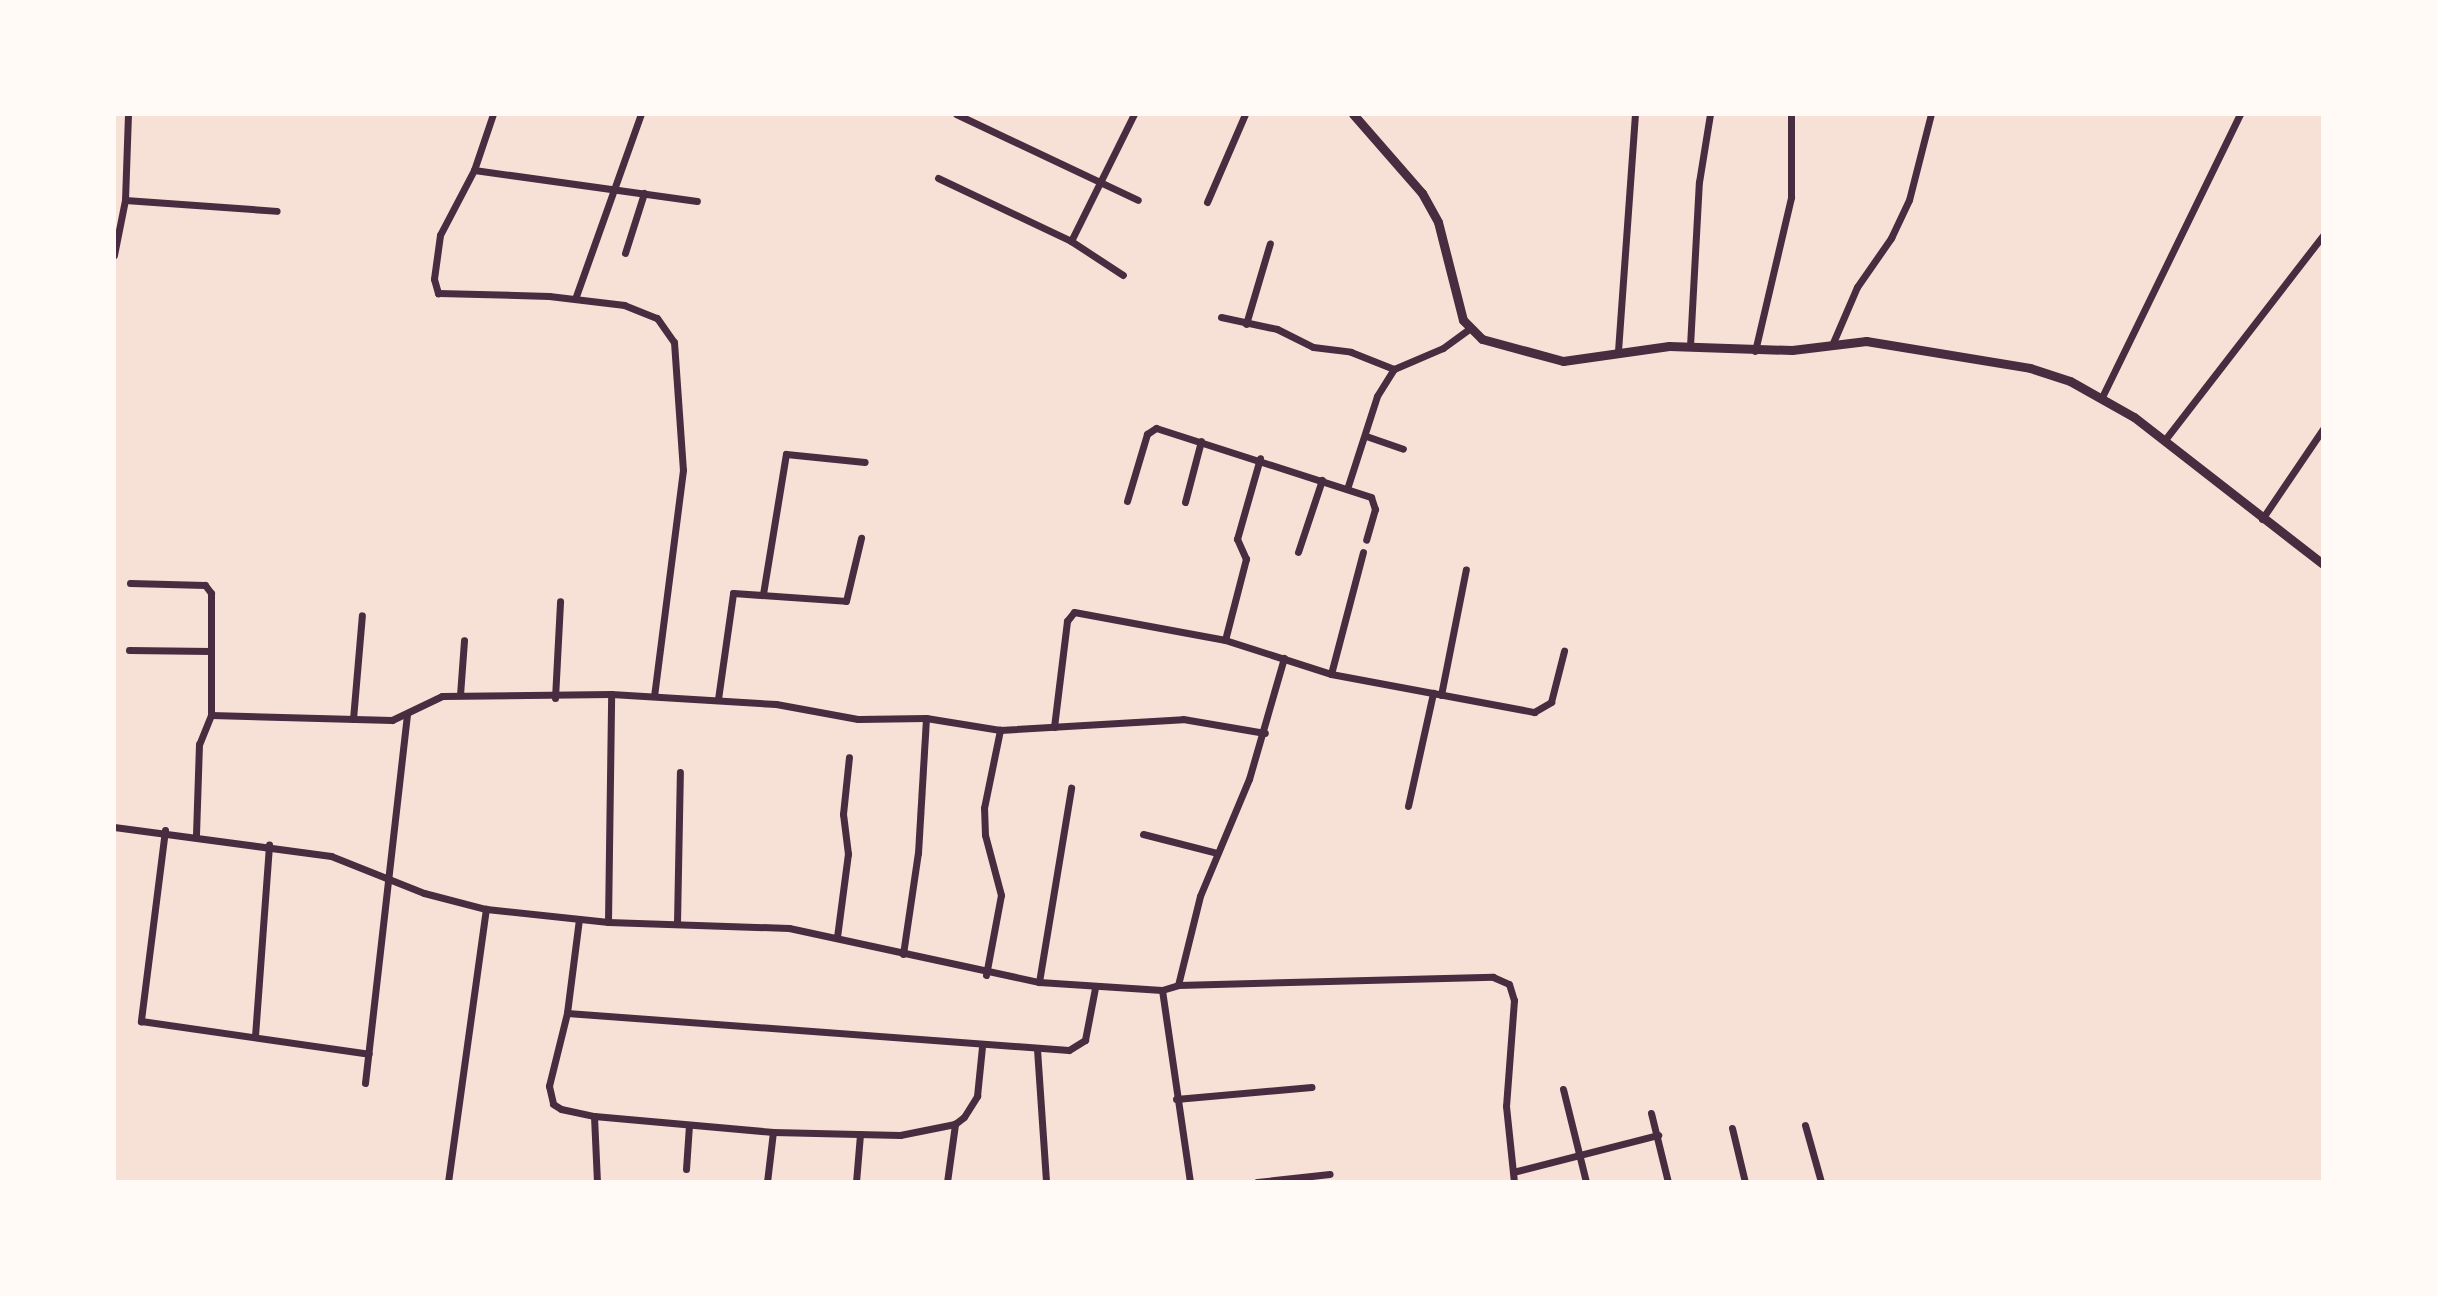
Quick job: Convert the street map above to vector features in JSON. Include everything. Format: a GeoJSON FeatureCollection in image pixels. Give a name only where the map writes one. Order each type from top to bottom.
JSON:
{"type":"FeatureCollection","features":[{"type":"Feature","properties":{"kind":"street"},"geometry":{"type":"LineString","coordinates":[[114,255],[125,200],[128,114]]}},
{"type":"Feature","properties":{"kind":"street"},"geometry":{"type":"LineString","coordinates":[[493,114],[474,170],[440,235],[434,279],[438,293],[575,299],[647,312],[664,324],[677,354],[680,517],[654,695]]}},
{"type":"Feature","properties":{"kind":"street"},"geometry":{"type":"LineString","coordinates":[[575,299],[641,114]]}},
{"type":"Feature","properties":{"kind":"street"},"geometry":{"type":"LineString","coordinates":[[956,114],[1138,200]]}},
{"type":"Feature","properties":{"kind":"street"},"geometry":{"type":"LineString","coordinates":[[1071,241],[1134,114]]}},
{"type":"Feature","properties":{"kind":"street"},"geometry":{"type":"LineString","coordinates":[[1207,202],[1245,114]]}},
{"type":"Feature","properties":{"kind":"street"},"geometry":{"type":"LineString","coordinates":[[1353,114],[1404,170],[1433,212],[1457,306],[1469,329],[1482,339],[1552,359],[1690,346],[1755,351],[1866,341],[1973,356],[2058,377],[2102,397],[2323,564]]}},
{"type":"Feature","properties":{"kind":"street"},"geometry":{"type":"LineString","coordinates":[[1618,351],[1635,114]]}},
{"type":"Feature","properties":{"kind":"street"},"geometry":{"type":"LineString","coordinates":[[1690,346],[1699,182],[1710,114]]}},
{"type":"Feature","properties":{"kind":"street"},"geometry":{"type":"LineString","coordinates":[[1755,351],[1791,197],[1791,114]]}},
{"type":"Feature","properties":{"kind":"street"},"geometry":{"type":"LineString","coordinates":[[1832,345],[1857,287],[1891,238],[1909,200],[1931,114]]}},
{"type":"Feature","properties":{"kind":"street"},"geometry":{"type":"LineString","coordinates":[[2102,397],[2240,114]]}},
{"type":"Feature","properties":{"kind":"street"},"geometry":{"type":"LineString","coordinates":[[474,170],[697,201]]}},
{"type":"Feature","properties":{"kind":"street"},"geometry":{"type":"LineString","coordinates":[[938,178],[1071,241],[1123,275]]}},
{"type":"Feature","properties":{"kind":"street"},"geometry":{"type":"LineString","coordinates":[[625,253],[644,193]]}},
{"type":"Feature","properties":{"kind":"street"},"geometry":{"type":"LineString","coordinates":[[125,200],[277,211]]}},
{"type":"Feature","properties":{"kind":"street"},"geometry":{"type":"LineString","coordinates":[[2164,441],[2323,235]]}},
{"type":"Feature","properties":{"kind":"street"},"geometry":{"type":"LineString","coordinates":[[1246,324],[1270,243]]}},
{"type":"Feature","properties":{"kind":"street"},"geometry":{"type":"LineString","coordinates":[[1221,317],[1277,329],[1313,347],[1351,352],[1394,369]]}},
{"type":"Feature","properties":{"kind":"street"},"geometry":{"type":"LineString","coordinates":[[1347,489],[1377,396],[1394,369],[1443,348],[1469,329]]}},
{"type":"Feature","properties":{"kind":"street"},"geometry":{"type":"LineString","coordinates":[[2262,519],[2323,429]]}},
{"type":"Feature","properties":{"kind":"street"},"geometry":{"type":"LineString","coordinates":[[1127,501],[1150,430],[1260,458],[1347,489],[1376,503],[1366,540]]}},
{"type":"Feature","properties":{"kind":"street"},"geometry":{"type":"LineString","coordinates":[[1366,436],[1403,449]]}},
{"type":"Feature","properties":{"kind":"street"},"geometry":{"type":"LineString","coordinates":[[1185,502],[1201,441]]}},
{"type":"Feature","properties":{"kind":"street"},"geometry":{"type":"LineString","coordinates":[[763,594],[786,454],[865,462]]}},
{"type":"Feature","properties":{"kind":"street"},"geometry":{"type":"LineString","coordinates":[[1225,640],[1246,559],[1237,539],[1260,458]]}},
{"type":"Feature","properties":{"kind":"street"},"geometry":{"type":"LineString","coordinates":[[1298,552],[1322,480]]}},
{"type":"Feature","properties":{"kind":"street"},"geometry":{"type":"LineString","coordinates":[[718,699],[731,595],[763,594],[846,601],[861,538]]}},
{"type":"Feature","properties":{"kind":"street"},"geometry":{"type":"LineString","coordinates":[[1331,674],[1363,552]]}},
{"type":"Feature","properties":{"kind":"street"},"geometry":{"type":"LineString","coordinates":[[1408,806],[1466,569]]}},
{"type":"Feature","properties":{"kind":"street"},"geometry":{"type":"LineString","coordinates":[[130,583],[209,588],[211,715],[199,744],[196,835]]}},
{"type":"Feature","properties":{"kind":"street"},"geometry":{"type":"LineString","coordinates":[[555,698],[560,601]]}},
{"type":"Feature","properties":{"kind":"street"},"geometry":{"type":"LineString","coordinates":[[1054,727],[1067,621],[1074,612],[1225,640],[1331,674],[1542,712],[1551,702],[1564,651]]}},
{"type":"Feature","properties":{"kind":"street"},"geometry":{"type":"LineString","coordinates":[[353,719],[362,615]]}},
{"type":"Feature","properties":{"kind":"street"},"geometry":{"type":"LineString","coordinates":[[460,695],[464,640]]}},
{"type":"Feature","properties":{"kind":"street"},"geometry":{"type":"LineString","coordinates":[[129,650],[211,651]]}},
{"type":"Feature","properties":{"kind":"street"},"geometry":{"type":"LineString","coordinates":[[1178,985],[1217,853],[1265,733],[1284,658]]}},
{"type":"Feature","properties":{"kind":"street"},"geometry":{"type":"LineString","coordinates":[[608,922],[611,694]]}},
{"type":"Feature","properties":{"kind":"street"},"geometry":{"type":"LineString","coordinates":[[211,715],[392,720],[442,696],[555,698],[611,694],[718,699],[858,719],[926,718],[1000,730],[1183,719],[1265,733]]}},
{"type":"Feature","properties":{"kind":"street"},"geometry":{"type":"LineString","coordinates":[[365,1083],[407,714]]}},
{"type":"Feature","properties":{"kind":"street"},"geometry":{"type":"LineString","coordinates":[[903,954],[918,853],[926,718]]}},
{"type":"Feature","properties":{"kind":"street"},"geometry":{"type":"LineString","coordinates":[[986,975],[1001,895],[985,835],[984,808],[1000,730]]}},
{"type":"Feature","properties":{"kind":"street"},"geometry":{"type":"LineString","coordinates":[[837,937],[848,854],[843,814],[849,757]]}},
{"type":"Feature","properties":{"kind":"street"},"geometry":{"type":"LineString","coordinates":[[677,923],[680,772]]}},
{"type":"Feature","properties":{"kind":"street"},"geometry":{"type":"LineString","coordinates":[[1039,982],[1071,788]]}},
{"type":"Feature","properties":{"kind":"street"},"geometry":{"type":"LineString","coordinates":[[114,827],[165,830],[331,856],[486,909],[608,922],[742,923],[837,937],[986,975],[1039,982],[1162,990],[1178,985],[1503,980],[1514,1000],[1506,1098],[1514,1182]]}},
{"type":"Feature","properties":{"kind":"street"},"geometry":{"type":"LineString","coordinates":[[165,830],[141,1021],[369,1054]]}},
{"type":"Feature","properties":{"kind":"street"},"geometry":{"type":"LineString","coordinates":[[1143,834],[1217,853]]}},
{"type":"Feature","properties":{"kind":"street"},"geometry":{"type":"LineString","coordinates":[[255,1036],[269,845]]}},
{"type":"Feature","properties":{"kind":"street"},"geometry":{"type":"LineString","coordinates":[[448,1182],[486,909]]}},
{"type":"Feature","properties":{"kind":"street"},"geometry":{"type":"LineString","coordinates":[[579,919],[567,1013],[549,1095],[561,1109],[594,1116],[773,1132],[900,1135],[955,1124]]}},
{"type":"Feature","properties":{"kind":"street"},"geometry":{"type":"LineString","coordinates":[[567,1013],[1037,1049],[1079,1047],[1089,1031],[1095,988]]}},
{"type":"Feature","properties":{"kind":"street"},"geometry":{"type":"LineString","coordinates":[[1162,990],[1190,1182]]}},
{"type":"Feature","properties":{"kind":"street"},"geometry":{"type":"LineString","coordinates":[[947,1182],[955,1124],[977,1096],[982,1047]]}},
{"type":"Feature","properties":{"kind":"street"},"geometry":{"type":"LineString","coordinates":[[1037,1049],[1046,1182]]}},
{"type":"Feature","properties":{"kind":"street"},"geometry":{"type":"LineString","coordinates":[[1176,1099],[1311,1087]]}},
{"type":"Feature","properties":{"kind":"street"},"geometry":{"type":"LineString","coordinates":[[1563,1089],[1586,1182]]}},
{"type":"Feature","properties":{"kind":"street"},"geometry":{"type":"LineString","coordinates":[[1651,1113],[1668,1182]]}},
{"type":"Feature","properties":{"kind":"street"},"geometry":{"type":"LineString","coordinates":[[594,1116],[597,1182]]}},
{"type":"Feature","properties":{"kind":"street"},"geometry":{"type":"LineString","coordinates":[[686,1169],[689,1125]]}},
{"type":"Feature","properties":{"kind":"street"},"geometry":{"type":"LineString","coordinates":[[1805,1125],[1821,1182]]}},
{"type":"Feature","properties":{"kind":"street"},"geometry":{"type":"LineString","coordinates":[[1732,1128],[1745,1182]]}},
{"type":"Feature","properties":{"kind":"street"},"geometry":{"type":"LineString","coordinates":[[767,1182],[773,1132]]}},
{"type":"Feature","properties":{"kind":"street"},"geometry":{"type":"LineString","coordinates":[[856,1182],[860,1134]]}},
{"type":"Feature","properties":{"kind":"street"},"geometry":{"type":"LineString","coordinates":[[1513,1172],[1658,1135]]}},
{"type":"Feature","properties":{"kind":"street"},"geometry":{"type":"LineString","coordinates":[[1257,1182],[1330,1174]]}}]}
